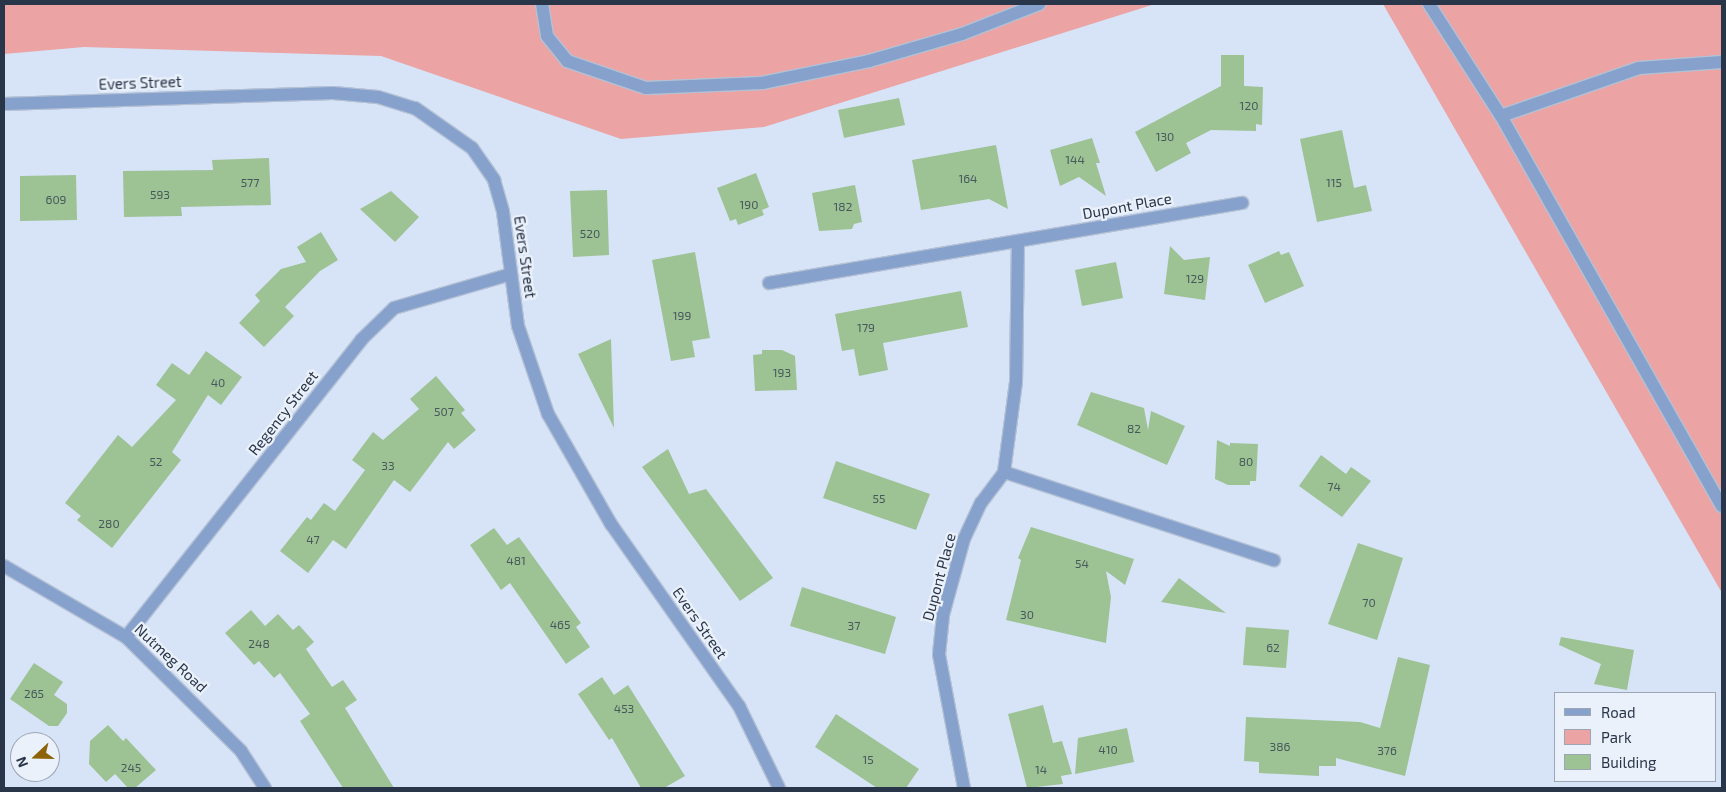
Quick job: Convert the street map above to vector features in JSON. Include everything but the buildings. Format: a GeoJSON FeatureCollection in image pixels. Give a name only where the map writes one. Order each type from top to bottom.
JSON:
{"type":"FeatureCollection","features":[{"type":"Feature","properties":{"kind":"street"},"geometry":{"type":"LineString","coordinates":[[542,4],[547,36],[567,61],[603,77],[646,88],[762,83],[869,61],[962,34],[1039,4]]}},
{"type":"Feature","properties":{"kind":"street"},"geometry":{"type":"LineString","coordinates":[[1429,4],[1501,116],[1722,506]]}},
{"type":"Feature","properties":{"kind":"street"},"geometry":{"type":"LineString","coordinates":[[1501,116],[1638,68],[1722,62]]}},
{"type":"Feature","properties":{"kind":"street","name":"Evers Street"},"geometry":{"type":"LineString","coordinates":[[4,104],[333,93],[378,97],[415,108],[444,126],[484,162],[503,212],[511,274],[530,369],[568,453],[611,524],[739,706],[779,788]]}},
{"type":"Feature","properties":{"kind":"street","name":"Dupont Place"},"geometry":{"type":"LineString","coordinates":[[768,283],[1242,203]]}},
{"type":"Feature","properties":{"kind":"street"},"geometry":{"type":"LineString","coordinates":[[1018,241],[1016,382],[1004,472],[1046,483],[1274,560]]}},
{"type":"Feature","properties":{"kind":"street","name":"Regency Street"},"geometry":{"type":"LineString","coordinates":[[126,637],[362,340],[394,308],[511,274]]}},
{"type":"Feature","properties":{"kind":"street","name":"Dupont Place"},"geometry":{"type":"LineString","coordinates":[[964,788],[939,654],[943,614],[964,539],[980,503],[1004,472]]}},
{"type":"Feature","properties":{"kind":"street","name":"Nutmeg Road"},"geometry":{"type":"LineString","coordinates":[[4,566],[126,637],[241,752],[265,788]]}},
{"type":"Feature","properties":{"kind":"green space"},"geometry":{"type":"Polygon","coordinates":[[[4,4],[1155,4],[764,127],[621,139],[381,56],[84,47],[4,54],[4,4]]]}},
{"type":"Feature","properties":{"kind":"green space"},"geometry":{"type":"Polygon","coordinates":[[[1383,4],[1722,4],[1722,593],[1383,4]]]}}]}
